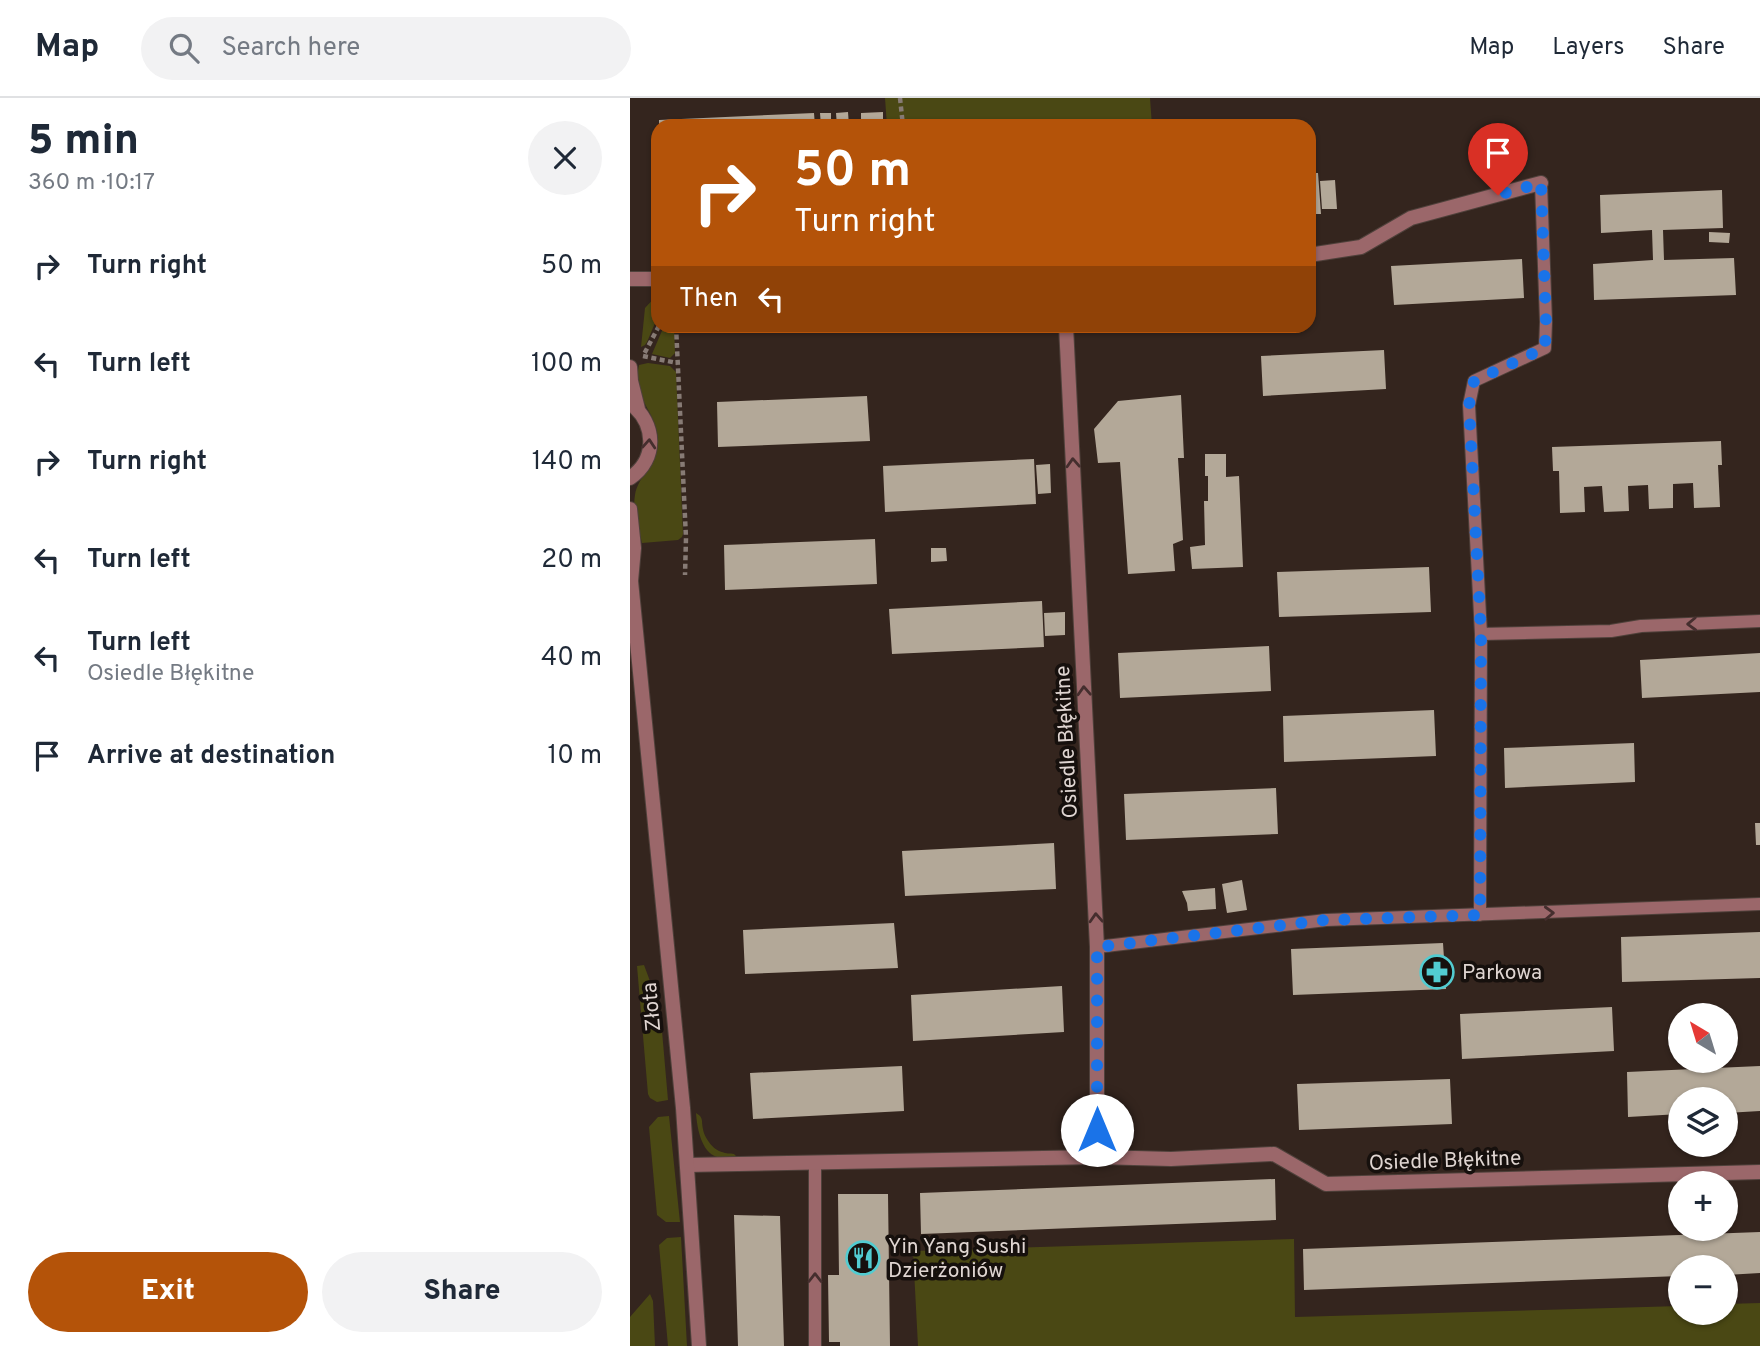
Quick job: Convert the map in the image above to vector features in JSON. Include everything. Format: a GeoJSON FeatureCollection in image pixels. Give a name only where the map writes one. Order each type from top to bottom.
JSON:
{"type":"FeatureCollection","features":[{"type":"Feature","properties":{"kind":"street"},"geometry":{"type":"LineString","coordinates":[[1316,254],[1361,247],[1411,218],[1541,183]]}},
{"type":"Feature","properties":{"kind":"street"},"geometry":{"type":"LineString","coordinates":[[630,279],[651,278]]}},
{"type":"Feature","properties":{"kind":"street","name":"Osiedle Błękitne"},"geometry":{"type":"LineString","coordinates":[[1066,333],[1097,947],[1097,1157]]}},
{"type":"Feature","properties":{"kind":"street"},"geometry":{"type":"LineString","coordinates":[[630,367],[634,406],[645,419],[650,431],[648,456],[631,481]]}},
{"type":"Feature","properties":{"kind":"street","name":"Złota"},"geometry":{"type":"LineString","coordinates":[[630,509],[634,548],[631,579],[683,1108],[699,1346]]}},
{"type":"Feature","properties":{"kind":"street","name":"Osiedle Błękitne"},"geometry":{"type":"LineString","coordinates":[[687,1166],[1097,1157],[1171,1159],[1273,1154],[1326,1184],[1760,1172]]}},
{"type":"Feature","properties":{"kind":"lane"},"geometry":{"type":"LineString","coordinates":[[1480,915],[1481,634],[1469,405],[1474,381],[1545,348],[1541,183]]}},
{"type":"Feature","properties":{"kind":"lane"},"geometry":{"type":"LineString","coordinates":[[1481,634],[1611,631],[1641,626],[1760,621]]}},
{"type":"Feature","properties":{"kind":"lane"},"geometry":{"type":"LineString","coordinates":[[1097,947],[1326,920],[1760,904]]}},
{"type":"Feature","properties":{"kind":"lane"},"geometry":{"type":"LineString","coordinates":[[815,1163],[815,1346]]}},
{"type":"Feature","properties":{"kind":"path"},"geometry":{"type":"LineString","coordinates":[[900,98],[902,119]]}},
{"type":"Feature","properties":{"kind":"path"},"geometry":{"type":"LineString","coordinates":[[655,333],[643,356],[677,363]]}},
{"type":"Feature","properties":{"kind":"path"},"geometry":{"type":"LineString","coordinates":[[676,333],[686,538],[685,575]]}},
{"type":"Feature","properties":{"kind":"shaded area"},"geometry":{"type":"Polygon","coordinates":[[[885,98],[1150,98],[1152,119],[886,119],[885,98]]]}},
{"type":"Feature","properties":{"kind":"shaded area"},"geometry":{"type":"Polygon","coordinates":[[[651,302],[651,333],[645,345],[641,347],[645,308],[651,302]]]}},
{"type":"Feature","properties":{"kind":"shaded area"},"geometry":{"type":"Polygon","coordinates":[[[661,333],[674,333],[675,353],[670,358],[652,354],[661,333]]]}},
{"type":"Feature","properties":{"kind":"shaded area"},"geometry":{"type":"Polygon","coordinates":[[[648,363],[670,366],[676,372],[683,534],[678,540],[642,543],[634,501],[637,488],[655,457],[658,441],[655,425],[637,381],[639,365],[648,363]]]}},
{"type":"Feature","properties":{"kind":"shaded area"},"geometry":{"type":"Polygon","coordinates":[[[644,965],[660,1008],[668,1100],[657,1102],[648,1094],[637,966],[644,965]]]}},
{"type":"Feature","properties":{"kind":"shaded area"},"geometry":{"type":"Polygon","coordinates":[[[696,1113],[701,1118],[704,1132],[712,1146],[724,1153],[734,1154],[739,1159],[717,1157],[707,1150],[699,1132],[696,1113]]]}},
{"type":"Feature","properties":{"kind":"shaded area"},"geometry":{"type":"Polygon","coordinates":[[[669,1116],[680,1222],[666,1222],[657,1215],[649,1127],[658,1117],[669,1116]]]}},
{"type":"Feature","properties":{"kind":"shaded area"},"geometry":{"type":"Polygon","coordinates":[[[681,1237],[687,1346],[668,1346],[659,1245],[667,1238],[681,1237]]]}},
{"type":"Feature","properties":{"kind":"shaded area"},"geometry":{"type":"Polygon","coordinates":[[[1294,1239],[1295,1317],[1668,1306],[1668,1325],[1738,1325],[1738,1304],[1760,1303],[1760,1346],[918,1346],[913,1251],[1294,1239]]]}},
{"type":"Feature","properties":{"kind":"shaded area"},"geometry":{"type":"Polygon","coordinates":[[[650,1294],[653,1301],[655,1346],[630,1346],[630,1317],[650,1294]]]}},
{"type":"Feature","properties":{"kind":"building"},"geometry":{"type":"Polygon","coordinates":[[[848,112],[848,119],[836,119],[836,113],[848,112]]]}},
{"type":"Feature","properties":{"kind":"building"},"geometry":{"type":"Polygon","coordinates":[[[883,112],[883,119],[861,119],[861,113],[883,112]]]}},
{"type":"Feature","properties":{"kind":"building"},"geometry":{"type":"Polygon","coordinates":[[[814,113],[814,119],[681,119],[814,113]]]}},
{"type":"Feature","properties":{"kind":"building"},"geometry":{"type":"Polygon","coordinates":[[[820,113],[831,113],[831,119],[820,119],[820,113]]]}},
{"type":"Feature","properties":{"kind":"building"},"geometry":{"type":"Polygon","coordinates":[[[1316,173],[1318,173],[1321,214],[1316,214],[1316,173]]]}},
{"type":"Feature","properties":{"kind":"building"},"geometry":{"type":"Polygon","coordinates":[[[1335,180],[1337,209],[1322,209],[1320,181],[1335,180]]]}},
{"type":"Feature","properties":{"kind":"building"},"geometry":{"type":"Polygon","coordinates":[[[1722,190],[1723,228],[1663,230],[1664,260],[1734,258],[1736,295],[1594,300],[1593,264],[1653,260],[1652,230],[1601,233],[1600,195],[1722,190]]]}},
{"type":"Feature","properties":{"kind":"building"},"geometry":{"type":"Polygon","coordinates":[[[1709,232],[1730,233],[1729,243],[1709,242],[1709,232]]]}},
{"type":"Feature","properties":{"kind":"building"},"geometry":{"type":"Polygon","coordinates":[[[1522,259],[1524,298],[1394,305],[1391,266],[1522,259]]]}},
{"type":"Feature","properties":{"kind":"building"},"geometry":{"type":"Polygon","coordinates":[[[1384,350],[1386,389],[1263,396],[1261,356],[1384,350]]]}},
{"type":"Feature","properties":{"kind":"building"},"geometry":{"type":"Polygon","coordinates":[[[1181,395],[1184,458],[1178,458],[1183,540],[1173,544],[1175,571],[1128,574],[1120,462],[1098,463],[1094,429],[1118,401],[1181,395]]]}},
{"type":"Feature","properties":{"kind":"building"},"geometry":{"type":"Polygon","coordinates":[[[867,396],[870,441],[718,447],[717,402],[867,396]]]}},
{"type":"Feature","properties":{"kind":"building"},"geometry":{"type":"Polygon","coordinates":[[[1721,441],[1722,465],[1718,465],[1720,507],[1694,508],[1693,483],[1673,484],[1673,508],[1649,509],[1648,485],[1628,486],[1629,511],[1604,512],[1602,486],[1584,487],[1585,512],[1560,513],[1559,471],[1553,471],[1552,447],[1721,441]]]}},
{"type":"Feature","properties":{"kind":"building"},"geometry":{"type":"Polygon","coordinates":[[[1205,454],[1226,454],[1226,477],[1239,476],[1243,567],[1192,569],[1190,547],[1205,545],[1204,501],[1208,501],[1208,476],[1205,476],[1205,454]]]}},
{"type":"Feature","properties":{"kind":"building"},"geometry":{"type":"Polygon","coordinates":[[[1034,459],[1036,504],[885,512],[883,466],[1034,459]]]}},
{"type":"Feature","properties":{"kind":"building"},"geometry":{"type":"Polygon","coordinates":[[[1050,464],[1051,493],[1038,494],[1036,465],[1050,464]]]}},
{"type":"Feature","properties":{"kind":"building"},"geometry":{"type":"Polygon","coordinates":[[[875,539],[877,584],[725,590],[724,545],[875,539]]]}},
{"type":"Feature","properties":{"kind":"building"},"geometry":{"type":"Polygon","coordinates":[[[931,548],[946,548],[947,561],[931,562],[931,548]]]}},
{"type":"Feature","properties":{"kind":"building"},"geometry":{"type":"Polygon","coordinates":[[[1429,567],[1431,612],[1279,617],[1277,572],[1429,567]]]}},
{"type":"Feature","properties":{"kind":"building"},"geometry":{"type":"Polygon","coordinates":[[[1042,601],[1044,647],[892,654],[889,609],[1042,601]]]}},
{"type":"Feature","properties":{"kind":"building"},"geometry":{"type":"Polygon","coordinates":[[[1065,612],[1065,635],[1045,636],[1044,613],[1065,612]]]}},
{"type":"Feature","properties":{"kind":"building"},"geometry":{"type":"Polygon","coordinates":[[[1269,646],[1271,691],[1120,698],[1118,653],[1269,646]]]}},
{"type":"Feature","properties":{"kind":"building"},"geometry":{"type":"Polygon","coordinates":[[[1760,653],[1760,692],[1642,698],[1640,660],[1760,653]]]}},
{"type":"Feature","properties":{"kind":"building"},"geometry":{"type":"Polygon","coordinates":[[[1434,710],[1436,756],[1284,762],[1283,716],[1434,710]]]}},
{"type":"Feature","properties":{"kind":"building"},"geometry":{"type":"Polygon","coordinates":[[[1634,743],[1635,782],[1505,788],[1504,748],[1634,743]]]}},
{"type":"Feature","properties":{"kind":"building"},"geometry":{"type":"Polygon","coordinates":[[[1276,788],[1278,834],[1126,840],[1124,794],[1276,788]]]}},
{"type":"Feature","properties":{"kind":"building"},"geometry":{"type":"Polygon","coordinates":[[[1755,823],[1760,823],[1760,845],[1756,845],[1755,823]]]}},
{"type":"Feature","properties":{"kind":"building"},"geometry":{"type":"Polygon","coordinates":[[[1054,843],[1056,889],[905,896],[902,851],[1054,843]]]}},
{"type":"Feature","properties":{"kind":"building"},"geometry":{"type":"Polygon","coordinates":[[[1242,880],[1247,910],[1227,913],[1222,884],[1242,880]]]}},
{"type":"Feature","properties":{"kind":"building"},"geometry":{"type":"Polygon","coordinates":[[[1215,888],[1216,909],[1188,911],[1182,891],[1215,888]]]}},
{"type":"Feature","properties":{"kind":"building"},"geometry":{"type":"Polygon","coordinates":[[[894,923],[898,968],[745,974],[743,930],[894,923]]]}},
{"type":"Feature","properties":{"kind":"building"},"geometry":{"type":"Polygon","coordinates":[[[1760,932],[1760,978],[1622,982],[1621,937],[1760,932]]]}},
{"type":"Feature","properties":{"kind":"building"},"geometry":{"type":"Polygon","coordinates":[[[1443,943],[1446,989],[1293,995],[1291,949],[1443,943]]]}},
{"type":"Feature","properties":{"kind":"building"},"geometry":{"type":"Polygon","coordinates":[[[1062,986],[1064,1032],[913,1041],[911,995],[1062,986]]]}},
{"type":"Feature","properties":{"kind":"building"},"geometry":{"type":"Polygon","coordinates":[[[1612,1007],[1614,1051],[1462,1059],[1460,1014],[1612,1007]]]}},
{"type":"Feature","properties":{"kind":"building"},"geometry":{"type":"Polygon","coordinates":[[[902,1066],[904,1111],[753,1119],[750,1073],[902,1066]]]}},
{"type":"Feature","properties":{"kind":"building"},"geometry":{"type":"Polygon","coordinates":[[[1760,1066],[1760,1111],[1738,1112],[1738,1087],[1668,1087],[1668,1115],[1628,1117],[1627,1072],[1668,1070],[1668,1073],[1738,1073],[1738,1067],[1760,1066]]]}},
{"type":"Feature","properties":{"kind":"building"},"geometry":{"type":"Polygon","coordinates":[[[1450,1079],[1452,1124],[1299,1130],[1297,1084],[1450,1079]]]}},
{"type":"Feature","properties":{"kind":"building"},"geometry":{"type":"Polygon","coordinates":[[[1275,1179],[1276,1220],[921,1234],[920,1193],[1275,1179]]]}},
{"type":"Feature","properties":{"kind":"building"},"geometry":{"type":"Polygon","coordinates":[[[838,1194],[888,1194],[890,1346],[840,1346],[840,1342],[829,1342],[828,1275],[839,1275],[838,1194]]]}},
{"type":"Feature","properties":{"kind":"building"},"geometry":{"type":"Polygon","coordinates":[[[734,1215],[780,1216],[784,1346],[738,1346],[734,1215]]]}},
{"type":"Feature","properties":{"kind":"building"},"geometry":{"type":"Polygon","coordinates":[[[1760,1232],[1760,1273],[1738,1274],[1738,1255],[1668,1255],[1668,1276],[1304,1290],[1303,1249],[1668,1235],[1668,1241],[1738,1241],[1738,1233],[1760,1232]]]}},
{"type":"Feature","properties":{"kind":"place","name":"Parkowa"},"geometry":{"type":"Point","coordinates":[1437,972]}},
{"type":"Feature","properties":{"kind":"place","name":"Yin Yang Sushi Dzierżoniów"},"geometry":{"type":"Point","coordinates":[863,1258]}},
{"type":"Feature","properties":{"kind":"route"},"geometry":{"type":"LineString","coordinates":[[1097,1130],[1097,947],[1326,920],[1480,915],[1481,634],[1469,405],[1474,381],[1545,348],[1546,322],[1541,183],[1498,195]]}}]}
